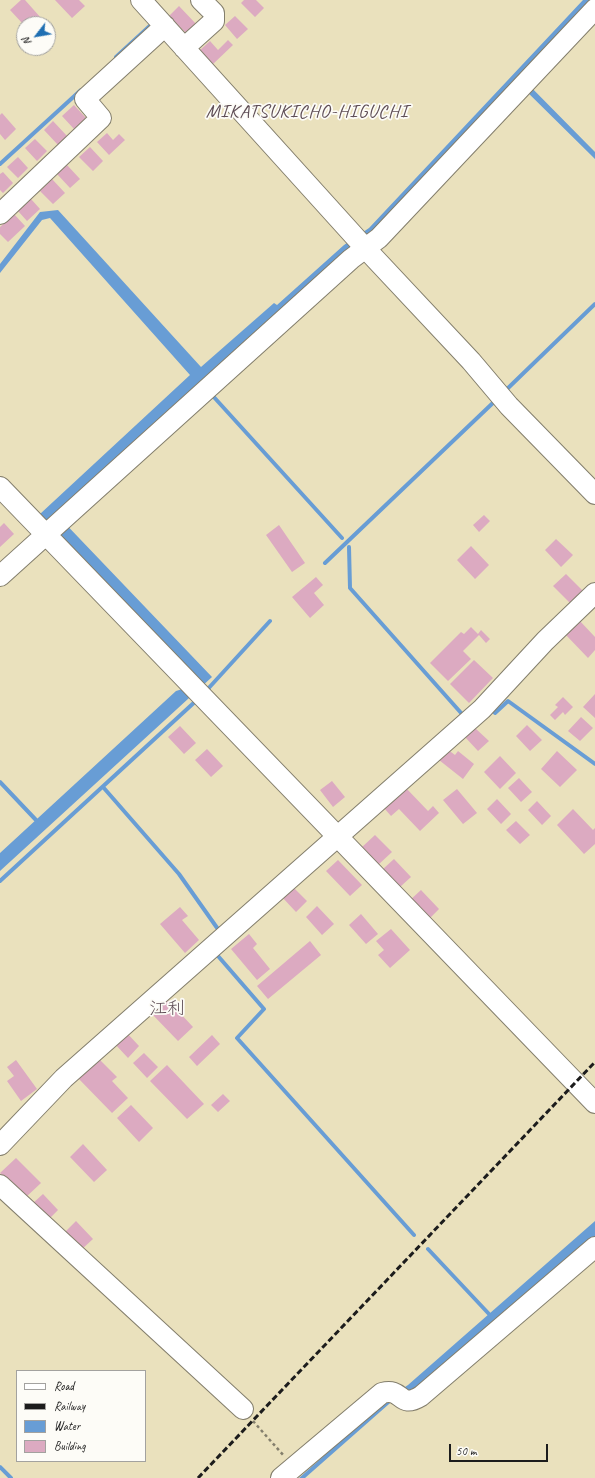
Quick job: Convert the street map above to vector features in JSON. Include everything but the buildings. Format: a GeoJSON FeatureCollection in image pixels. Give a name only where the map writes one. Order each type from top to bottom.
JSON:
{"type":"FeatureCollection","features":[{"type":"Feature","properties":{"kind":"street"},"geometry":{"type":"LineString","coordinates":[[141,0],[366,249],[471,361],[509,406],[595,494]]}},
{"type":"Feature","properties":{"kind":"street"},"geometry":{"type":"LineString","coordinates":[[184,48],[214,21],[214,13],[201,0]]}},
{"type":"Feature","properties":{"kind":"street"},"geometry":{"type":"LineString","coordinates":[[0,576],[351,259],[366,249],[384,232],[595,9]]}},
{"type":"Feature","properties":{"kind":"street"},"geometry":{"type":"LineString","coordinates":[[0,214],[101,118],[85,99],[165,26]]}},
{"type":"Feature","properties":{"kind":"street"},"geometry":{"type":"LineString","coordinates":[[0,487],[595,1103]]}},
{"type":"Feature","properties":{"kind":"street"},"geometry":{"type":"LineString","coordinates":[[3,1135],[64,1078],[482,709],[545,641],[595,593]]}},
{"type":"Feature","properties":{"kind":"street"},"geometry":{"type":"LineString","coordinates":[[0,1185],[243,1409]]}},
{"type":"Feature","properties":{"kind":"street"},"geometry":{"type":"LineString","coordinates":[[287,1473],[382,1393],[390,1391],[407,1402],[412,1402],[421,1396],[595,1247]]}},
{"type":"Feature","properties":{"kind":"path"},"geometry":{"type":"LineString","coordinates":[[243,1409],[287,1473]]}},
{"type":"Feature","properties":{"kind":"water"},"geometry":{"type":"Polygon","coordinates":[[[583,0],[590,0],[519,75],[595,152],[595,159],[515,80],[373,234],[57,515],[212,677],[0,871],[0,853],[176,691],[189,687],[197,677],[40,514],[190,375],[50,218],[42,220],[0,273],[0,264],[40,212],[58,210],[201,367],[274,303],[277,305],[344,245],[369,228],[583,0]]]}},
{"type":"Feature","properties":{"kind":"water"},"geometry":{"type":"Polygon","coordinates":[[[595,1221],[595,1237],[416,1389],[397,1397],[305,1478],[299,1478],[389,1398],[408,1385],[595,1221]]]}},
{"type":"Feature","properties":{"kind":"waterway"},"geometry":{"type":"LineString","coordinates":[[116,57],[153,23]]}},
{"type":"Feature","properties":{"kind":"waterway"},"geometry":{"type":"LineString","coordinates":[[0,164],[81,90]]}},
{"type":"Feature","properties":{"kind":"waterway"},"geometry":{"type":"LineString","coordinates":[[505,391],[595,304]]}},
{"type":"Feature","properties":{"kind":"waterway"},"geometry":{"type":"LineString","coordinates":[[212,395],[342,538]]}},
{"type":"Feature","properties":{"kind":"waterway"},"geometry":{"type":"LineString","coordinates":[[325,563],[496,400]]}},
{"type":"Feature","properties":{"kind":"waterway"},"geometry":{"type":"LineString","coordinates":[[349,547],[350,588],[462,714]]}},
{"type":"Feature","properties":{"kind":"waterway"},"geometry":{"type":"LineString","coordinates":[[206,691],[270,621]]}},
{"type":"Feature","properties":{"kind":"waterway"},"geometry":{"type":"LineString","coordinates":[[0,881],[198,699]]}},
{"type":"Feature","properties":{"kind":"waterway"},"geometry":{"type":"LineString","coordinates":[[495,713],[508,701],[595,764]]}},
{"type":"Feature","properties":{"kind":"waterway"},"geometry":{"type":"LineString","coordinates":[[0,782],[36,820]]}},
{"type":"Feature","properties":{"kind":"waterway"},"geometry":{"type":"LineString","coordinates":[[103,787],[179,874],[220,932]]}},
{"type":"Feature","properties":{"kind":"waterway"},"geometry":{"type":"LineString","coordinates":[[218,956],[264,1009],[237,1038],[414,1235]]}},
{"type":"Feature","properties":{"kind":"waterway"},"geometry":{"type":"LineString","coordinates":[[428,1249],[489,1314]]}},
{"type":"Feature","properties":{"kind":"waterway"},"geometry":{"type":"LineString","coordinates":[[0,1467],[11,1478]]}},
{"type":"Feature","properties":{"kind":"railway"},"geometry":{"type":"LineString","coordinates":[[198,1478],[595,1062]]}},
{"type":"Feature","properties":{"kind":"district","name":"MIKATSUKICHO-HIGUCHI"},"geometry":{"type":"Point","coordinates":[307,112]}},
{"type":"Feature","properties":{"kind":"district","name":"江利"},"geometry":{"type":"Point","coordinates":[167,1009]}}]}
